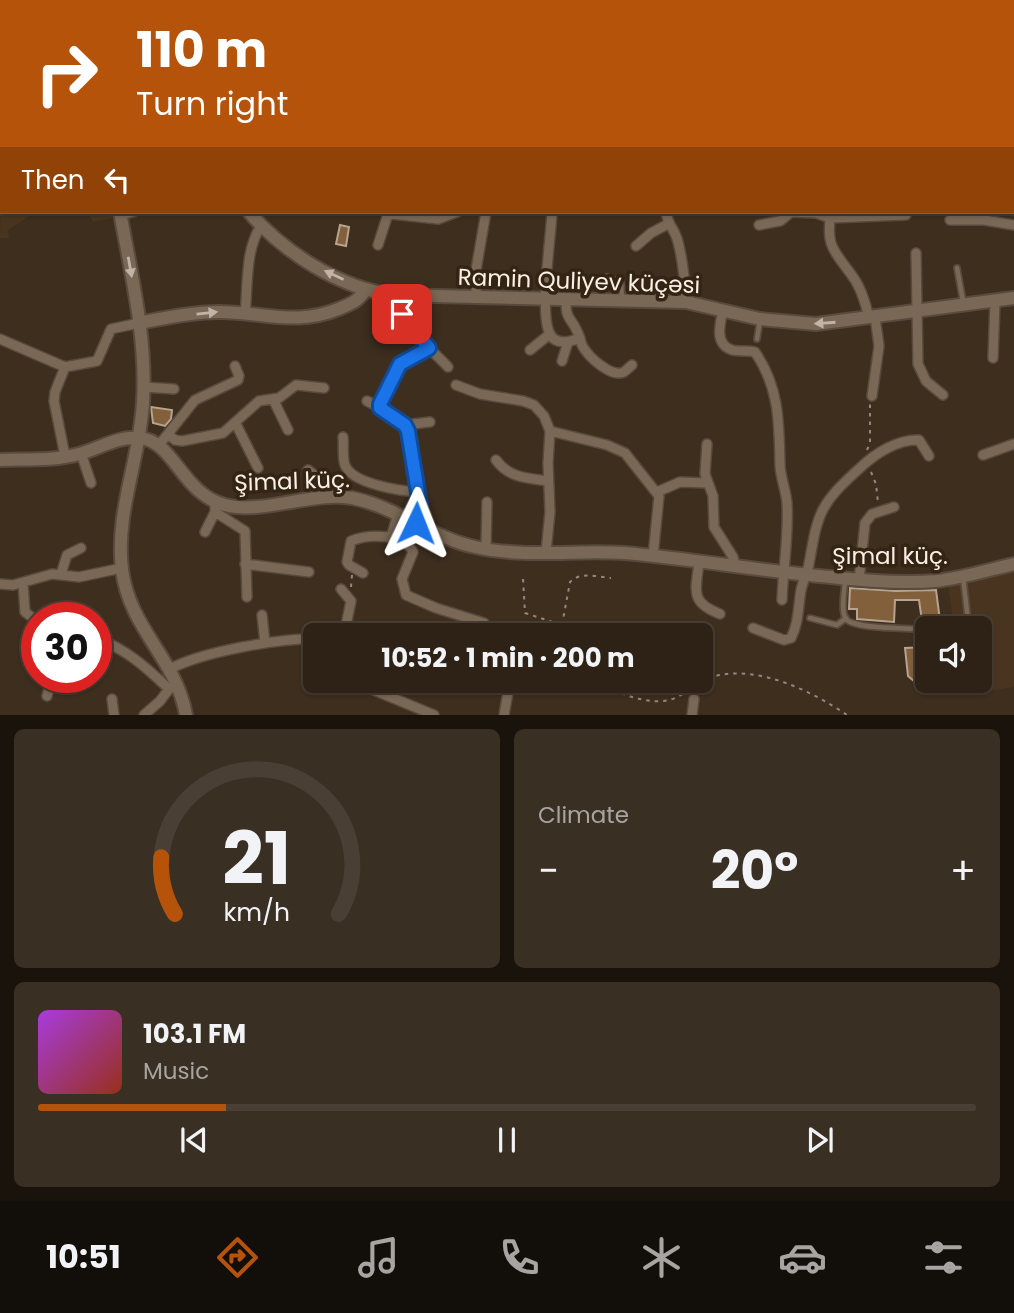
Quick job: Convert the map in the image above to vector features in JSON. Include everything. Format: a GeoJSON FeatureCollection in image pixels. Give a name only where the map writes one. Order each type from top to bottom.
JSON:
{"type":"FeatureCollection","features":[{"type":"Feature","properties":{"kind":"street"},"geometry":{"type":"LineString","coordinates":[[125,214],[144,387],[139,438],[121,529],[122,568],[126,590],[135,613],[170,669],[174,688],[186,715]]}},
{"type":"Feature","properties":{"kind":"street","name":"Ramin Quliyev küçəsi"},"geometry":{"type":"LineString","coordinates":[[251,214],[284,246],[312,264],[366,289],[401,296],[686,302],[760,319],[816,324],[1014,298]]}},
{"type":"Feature","properties":{"kind":"street"},"geometry":{"type":"LineString","coordinates":[[378,245],[387,217],[391,214],[438,219],[452,214]]}},
{"type":"Feature","properties":{"kind":"street"},"geometry":{"type":"LineString","coordinates":[[477,298],[476,270],[486,214]]}},
{"type":"Feature","properties":{"kind":"street"},"geometry":{"type":"LineString","coordinates":[[552,214],[545,316],[550,334],[555,339],[568,342],[580,338]]}},
{"type":"Feature","properties":{"kind":"street"},"geometry":{"type":"LineString","coordinates":[[666,214],[668,224],[678,240],[685,275],[686,302]]}},
{"type":"Feature","properties":{"kind":"street"},"geometry":{"type":"LineString","coordinates":[[759,225],[780,221],[786,214]]}},
{"type":"Feature","properties":{"kind":"street"},"geometry":{"type":"LineString","coordinates":[[872,396],[879,346],[872,318],[855,279],[835,255],[830,238],[831,215],[906,215]]}},
{"type":"Feature","properties":{"kind":"street"},"geometry":{"type":"LineString","coordinates":[[950,220],[982,216],[1014,225]]}},
{"type":"Feature","properties":{"kind":"street"},"geometry":{"type":"LineString","coordinates":[[636,246],[651,233],[668,224]]}},
{"type":"Feature","properties":{"kind":"street"},"geometry":{"type":"LineString","coordinates":[[245,314],[252,246],[261,226]]}},
{"type":"Feature","properties":{"kind":"street"},"geometry":{"type":"LineString","coordinates":[[916,253],[917,351],[921,375],[943,394]]}},
{"type":"Feature","properties":{"kind":"street"},"geometry":{"type":"LineString","coordinates":[[0,339],[65,367],[97,361],[111,329],[218,312],[310,318],[359,299],[366,289]]}},
{"type":"Feature","properties":{"kind":"street"},"geometry":{"type":"LineString","coordinates":[[401,296],[400,306],[405,321],[448,367]]}},
{"type":"Feature","properties":{"kind":"street"},"geometry":{"type":"LineString","coordinates":[[566,301],[567,318],[590,356],[609,370],[621,373],[632,365]]}},
{"type":"Feature","properties":{"kind":"street"},"geometry":{"type":"LineString","coordinates":[[993,358],[995,301]]}},
{"type":"Feature","properties":{"kind":"street"},"geometry":{"type":"LineString","coordinates":[[723,310],[719,334],[721,341],[730,349],[755,352],[766,373],[778,410],[782,479],[787,502],[782,600]]}},
{"type":"Feature","properties":{"kind":"street"},"geometry":{"type":"LineString","coordinates":[[530,350],[550,334]]}},
{"type":"Feature","properties":{"kind":"street"},"geometry":{"type":"LineString","coordinates":[[562,361],[568,342]]}},
{"type":"Feature","properties":{"kind":"street"},"geometry":{"type":"LineString","coordinates":[[380,408],[382,397],[400,364],[429,348]]}},
{"type":"Feature","properties":{"kind":"street"},"geometry":{"type":"LineString","coordinates":[[0,460],[65,456],[117,440],[139,438],[159,445],[195,400],[238,380],[234,366]]}},
{"type":"Feature","properties":{"kind":"street"},"geometry":{"type":"LineString","coordinates":[[65,367],[55,391],[54,401],[65,456]]}},
{"type":"Feature","properties":{"kind":"street"},"geometry":{"type":"LineString","coordinates":[[169,435],[174,440],[182,441],[223,433],[259,401],[286,394],[296,385],[324,388]]}},
{"type":"Feature","properties":{"kind":"street"},"geometry":{"type":"LineString","coordinates":[[456,385],[480,394],[523,401],[534,405],[544,416],[550,431],[550,512],[546,552]]}},
{"type":"Feature","properties":{"kind":"street"},"geometry":{"type":"LineString","coordinates":[[144,387],[174,389]]}},
{"type":"Feature","properties":{"kind":"street"},"geometry":{"type":"LineString","coordinates":[[273,399],[288,430]]}},
{"type":"Feature","properties":{"kind":"street"},"geometry":{"type":"LineString","coordinates":[[367,401],[405,425],[430,422]]}},
{"type":"Feature","properties":{"kind":"street"},"geometry":{"type":"LineString","coordinates":[[236,424],[258,468]]}},
{"type":"Feature","properties":{"kind":"street"},"geometry":{"type":"LineString","coordinates":[[405,425],[420,505],[416,523]]}},
{"type":"Feature","properties":{"kind":"street"},"geometry":{"type":"LineString","coordinates":[[550,431],[607,445],[625,453],[657,492],[659,503],[653,556]]}},
{"type":"Feature","properties":{"kind":"street"},"geometry":{"type":"LineString","coordinates":[[343,437],[345,465],[351,473],[386,487],[418,492]]}},
{"type":"Feature","properties":{"kind":"street"},"geometry":{"type":"LineString","coordinates":[[806,575],[821,510],[847,480],[867,461],[902,442],[919,440],[929,456]]}},
{"type":"Feature","properties":{"kind":"street"},"geometry":{"type":"LineString","coordinates":[[707,444],[705,467],[707,483],[713,496],[714,527],[735,560],[735,567]]}},
{"type":"Feature","properties":{"kind":"street"},"geometry":{"type":"LineString","coordinates":[[983,454],[1014,444]]}},
{"type":"Feature","properties":{"kind":"street","name":"Şimal küç."},"geometry":{"type":"LineString","coordinates":[[159,445],[188,482],[215,507],[327,498],[358,500],[398,514],[457,542],[486,549],[609,552],[784,573],[912,582],[963,576],[1014,564]]}},
{"type":"Feature","properties":{"kind":"street"},"geometry":{"type":"LineString","coordinates":[[81,453],[91,483]]}},
{"type":"Feature","properties":{"kind":"street"},"geometry":{"type":"LineString","coordinates":[[496,460],[503,470],[516,476],[548,481]]}},
{"type":"Feature","properties":{"kind":"street"},"geometry":{"type":"LineString","coordinates":[[308,470],[324,483],[327,498]]}},
{"type":"Feature","properties":{"kind":"street"},"geometry":{"type":"LineString","coordinates":[[657,492],[680,482],[707,483]]}},
{"type":"Feature","properties":{"kind":"street"},"geometry":{"type":"LineString","coordinates":[[486,549],[488,502]]}},
{"type":"Feature","properties":{"kind":"street"},"geometry":{"type":"LineString","coordinates":[[205,532],[215,507],[245,531],[247,597]]}},
{"type":"Feature","properties":{"kind":"street"},"geometry":{"type":"LineString","coordinates":[[859,580],[865,523],[872,514],[894,507]]}},
{"type":"Feature","properties":{"kind":"street"},"geometry":{"type":"LineString","coordinates":[[391,537],[398,514]]}},
{"type":"Feature","properties":{"kind":"street"},"geometry":{"type":"LineString","coordinates":[[359,570],[347,562],[351,541],[391,537],[412,548],[413,552],[402,579],[406,594],[436,608],[484,623]]}},
{"type":"Feature","properties":{"kind":"street"},"geometry":{"type":"LineString","coordinates":[[61,574],[66,555],[81,548]]}},
{"type":"Feature","properties":{"kind":"street"},"geometry":{"type":"LineString","coordinates":[[699,562],[696,597],[702,605],[720,614]]}},
{"type":"Feature","properties":{"kind":"street"},"geometry":{"type":"LineString","coordinates":[[245,564],[309,572]]}},
{"type":"Feature","properties":{"kind":"street"},"geometry":{"type":"LineString","coordinates":[[0,584],[13,586],[44,575],[79,577],[122,568]]}},
{"type":"Feature","properties":{"kind":"street","name":"Şimal küç."},"geometry":{"type":"LineString","coordinates":[[753,628],[784,640],[792,638],[798,623],[806,575]]}},
{"type":"Feature","properties":{"kind":"street"},"geometry":{"type":"LineString","coordinates":[[23,583],[23,602]]}},
{"type":"Feature","properties":{"kind":"street"},"geometry":{"type":"LineString","coordinates":[[344,592],[351,606],[347,623]]}},
{"type":"Feature","properties":{"kind":"street"},"geometry":{"type":"LineString","coordinates":[[261,614],[265,643]]}},
{"type":"Feature","properties":{"kind":"street"},"geometry":{"type":"LineString","coordinates":[[170,669],[188,660],[265,643],[303,640]]}},
{"type":"Feature","properties":{"kind":"street"},"geometry":{"type":"LineString","coordinates":[[112,645],[140,661],[174,688]]}},
{"type":"Feature","properties":{"kind":"street"},"geometry":{"type":"LineString","coordinates":[[144,715],[174,688]]}},
{"type":"Feature","properties":{"kind":"street"},"geometry":{"type":"LineString","coordinates":[[384,693],[434,715]]}},
{"type":"Feature","properties":{"kind":"street"},"geometry":{"type":"LineString","coordinates":[[504,715],[508,693]]}},
{"type":"Feature","properties":{"kind":"street"},"geometry":{"type":"LineString","coordinates":[[112,699],[114,715]]}},
{"type":"Feature","properties":{"kind":"street"},"geometry":{"type":"LineString","coordinates":[[692,715],[694,699]]}},
{"type":"Feature","properties":{"kind":"lane"},"geometry":{"type":"LineString","coordinates":[[957,268],[963,306]]}},
{"type":"Feature","properties":{"kind":"lane"},"geometry":{"type":"LineString","coordinates":[[607,276],[621,283],[622,302]]}},
{"type":"Feature","properties":{"kind":"lane"},"geometry":{"type":"LineString","coordinates":[[757,339],[760,319]]}},
{"type":"Feature","properties":{"kind":"lane"},"geometry":{"type":"LineString","coordinates":[[963,576],[968,616]]}},
{"type":"Feature","properties":{"kind":"lane"},"geometry":{"type":"LineString","coordinates":[[845,579],[846,618]]}},
{"type":"Feature","properties":{"kind":"lane"},"geometry":{"type":"LineString","coordinates":[[810,618],[837,625],[846,618]]}},
{"type":"Feature","properties":{"kind":"lane"},"geometry":{"type":"LineString","coordinates":[[846,618],[859,625],[915,629]]}},
{"type":"Feature","properties":{"kind":"path"},"geometry":{"type":"LineString","coordinates":[[344,592],[351,589],[359,570]]}},
{"type":"Feature","properties":{"kind":"path"},"geometry":{"type":"LineString","coordinates":[[562,623],[570,582],[575,577],[582,575],[611,578]]}},
{"type":"Feature","properties":{"kind":"path"},"geometry":{"type":"LineString","coordinates":[[523,579],[525,613],[556,623]]}},
{"type":"Feature","properties":{"kind":"path"},"geometry":{"type":"LineString","coordinates":[[713,677],[739,674],[774,679],[829,702],[847,715]]}},
{"type":"Feature","properties":{"kind":"path"},"geometry":{"type":"LineString","coordinates":[[625,693],[660,702],[676,699],[684,693]]}},
{"type":"Feature","properties":{"kind":"shaded area"},"geometry":{"type":"Polygon","coordinates":[[[0,214],[33,214],[8,230],[9,238],[0,238],[0,214]]]}},
{"type":"Feature","properties":{"kind":"shaded area"},"geometry":{"type":"Polygon","coordinates":[[[113,214],[114,218],[93,222],[89,215],[73,215],[113,214]]]}},
{"type":"Feature","properties":{"kind":"shaded area"},"geometry":{"type":"Polygon","coordinates":[[[1014,570],[1014,687],[992,690],[992,616],[952,616],[948,585],[1014,570]]]}},
{"type":"Feature","properties":{"kind":"building"},"geometry":{"type":"Polygon","coordinates":[[[340,225],[349,227],[346,246],[336,244],[340,225]]]}},
{"type":"Feature","properties":{"kind":"building"},"geometry":{"type":"Polygon","coordinates":[[[151,407],[172,410],[171,419],[165,426],[153,423],[151,407]]]}},
{"type":"Feature","properties":{"kind":"building"},"geometry":{"type":"Polygon","coordinates":[[[850,588],[936,590],[939,616],[921,616],[919,600],[895,600],[894,622],[857,619],[857,609],[849,609],[850,588]]]}},
{"type":"Feature","properties":{"kind":"building"},"geometry":{"type":"Polygon","coordinates":[[[905,648],[915,648],[915,682],[908,676],[905,648]]]}},
{"type":"Feature","properties":{"kind":"route"},"geometry":{"type":"LineString","coordinates":[[402,314],[429,348],[400,364],[388,383],[380,408],[405,425],[408,431],[420,505],[416,523]]}}]}
